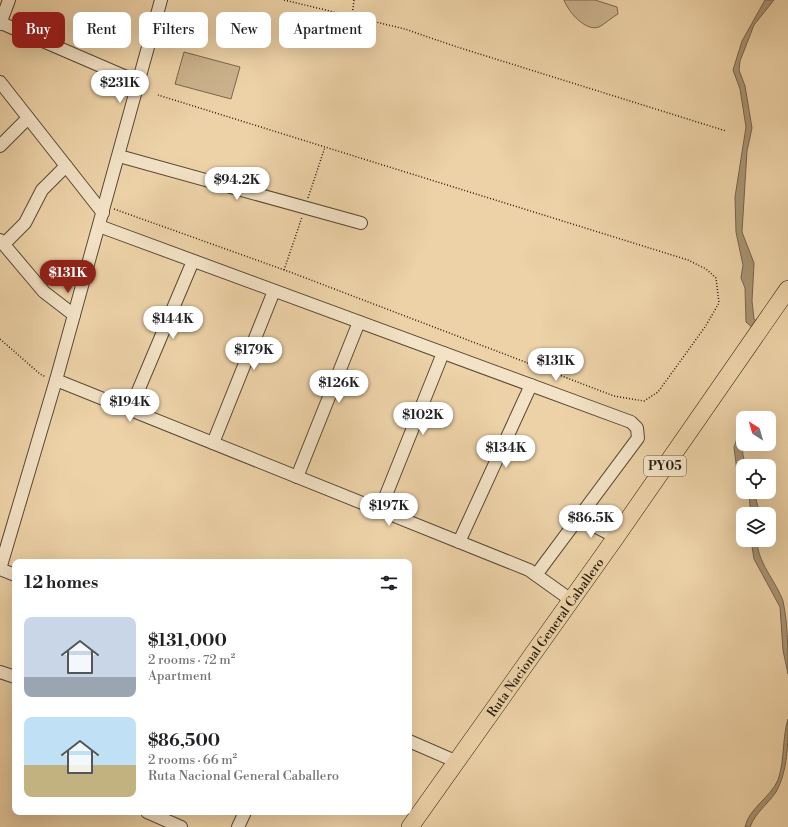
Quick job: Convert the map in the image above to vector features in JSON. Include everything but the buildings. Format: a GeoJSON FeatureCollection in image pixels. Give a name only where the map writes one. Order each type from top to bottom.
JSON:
{"type":"FeatureCollection","features":[{"type":"Feature","properties":{"kind":"highway","name":"Ruta Nacional General Caballero"},"geometry":{"type":"LineString","coordinates":[[410,827],[616,537],[788,289]]}},
{"type":"Feature","properties":{"kind":"street"},"geometry":{"type":"LineString","coordinates":[[9,0],[0,24],[138,82]]}},
{"type":"Feature","properties":{"kind":"street"},"geometry":{"type":"LineString","coordinates":[[12,574],[0,569],[56,380],[161,0]]}},
{"type":"Feature","properties":{"kind":"street"},"geometry":{"type":"LineString","coordinates":[[0,82],[66,166],[104,209]]}},
{"type":"Feature","properties":{"kind":"street"},"geometry":{"type":"LineString","coordinates":[[0,146],[28,118]]}},
{"type":"Feature","properties":{"kind":"street"},"geometry":{"type":"LineString","coordinates":[[119,156],[361,223]]}},
{"type":"Feature","properties":{"kind":"street"},"geometry":{"type":"LineString","coordinates":[[66,166],[42,190],[25,223],[2,242],[44,292],[74,315]]}},
{"type":"Feature","properties":{"kind":"street"},"geometry":{"type":"LineString","coordinates":[[99,226],[631,422],[638,428],[638,438],[536,575]]}},
{"type":"Feature","properties":{"kind":"street"},"geometry":{"type":"LineString","coordinates":[[130,410],[193,261]]}},
{"type":"Feature","properties":{"kind":"street"},"geometry":{"type":"LineString","coordinates":[[212,443],[274,291]]}},
{"type":"Feature","properties":{"kind":"street"},"geometry":{"type":"LineString","coordinates":[[297,477],[359,322]]}},
{"type":"Feature","properties":{"kind":"street"},"geometry":{"type":"LineString","coordinates":[[380,510],[443,353]]}},
{"type":"Feature","properties":{"kind":"street"},"geometry":{"type":"LineString","coordinates":[[56,380],[529,570],[571,600]]}},
{"type":"Feature","properties":{"kind":"street"},"geometry":{"type":"LineString","coordinates":[[459,542],[531,385]]}},
{"type":"Feature","properties":{"kind":"street"},"geometry":{"type":"LineString","coordinates":[[578,518],[616,537]]}},
{"type":"Feature","properties":{"kind":"street"},"geometry":{"type":"LineString","coordinates":[[0,672],[12,677]]}},
{"type":"Feature","properties":{"kind":"street"},"geometry":{"type":"LineString","coordinates":[[412,742],[456,761]]}},
{"type":"Feature","properties":{"kind":"street"},"geometry":{"type":"LineString","coordinates":[[155,815],[181,827]]}},
{"type":"Feature","properties":{"kind":"street"},"geometry":{"type":"LineString","coordinates":[[238,827],[244,815]]}},
{"type":"Feature","properties":{"kind":"path"},"geometry":{"type":"LineString","coordinates":[[284,0],[335,12]]}},
{"type":"Feature","properties":{"kind":"path"},"geometry":{"type":"LineString","coordinates":[[352,12],[354,0]]}},
{"type":"Feature","properties":{"kind":"path"},"geometry":{"type":"LineString","coordinates":[[376,21],[405,28],[454,46],[726,131]]}},
{"type":"Feature","properties":{"kind":"path"},"geometry":{"type":"LineString","coordinates":[[104,209],[290,272],[614,396],[634,401],[644,401],[658,392],[705,327],[719,303],[716,278],[706,269],[688,260],[158,94]]}},
{"type":"Feature","properties":{"kind":"path"},"geometry":{"type":"LineString","coordinates":[[0,339],[40,374],[56,380]]}},
{"type":"Feature","properties":{"kind":"shaded area"},"geometry":{"type":"Polygon","coordinates":[[[564,0],[595,0],[617,7],[618,14],[599,27],[594,28],[583,24],[578,20],[569,10],[564,0]]]}},
{"type":"Feature","properties":{"kind":"shaded area"},"geometry":{"type":"Polygon","coordinates":[[[765,0],[774,0],[754,25],[740,61],[739,70],[745,86],[752,128],[747,151],[742,232],[754,263],[752,301],[754,319],[758,322],[754,329],[746,322],[745,288],[741,278],[743,265],[736,232],[735,197],[746,127],[740,89],[733,70],[742,41],[765,0]]]}},
{"type":"Feature","properties":{"kind":"shaded area"},"geometry":{"type":"Polygon","coordinates":[[[184,52],[240,67],[231,99],[175,84],[184,52]]]}},
{"type":"Feature","properties":{"kind":"shaded area"},"geometry":{"type":"Polygon","coordinates":[[[736,441],[736,451],[742,451],[744,459],[736,459],[736,464],[734,447],[736,441]]]}},
{"type":"Feature","properties":{"kind":"shaded area"},"geometry":{"type":"Polygon","coordinates":[[[750,499],[756,499],[758,507],[750,506],[750,499]]]}},
{"type":"Feature","properties":{"kind":"shaded area"},"geometry":{"type":"Polygon","coordinates":[[[752,547],[758,547],[763,564],[783,601],[787,628],[788,674],[783,650],[780,607],[754,559],[752,547]]]}},
{"type":"Feature","properties":{"kind":"shaded area"},"geometry":{"type":"Polygon","coordinates":[[[788,719],[788,738],[785,766],[780,784],[776,792],[758,813],[750,827],[745,827],[751,814],[778,780],[782,765],[788,719]]]}}]}
